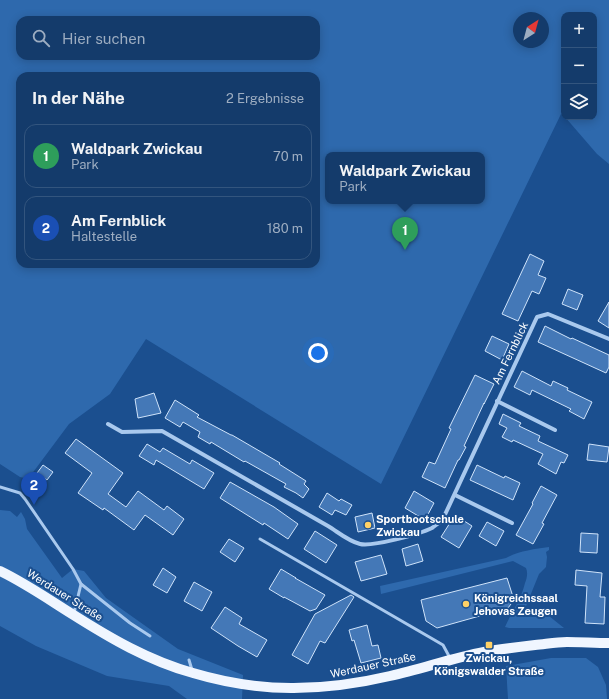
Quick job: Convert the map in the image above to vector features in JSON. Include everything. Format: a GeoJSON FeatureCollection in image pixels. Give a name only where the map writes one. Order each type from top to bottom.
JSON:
{"type":"FeatureCollection","features":[{"type":"Feature","properties":{"kind":"main road","name":"Werdauer Straße"},"geometry":{"type":"LineString","coordinates":[[0,571],[34,589],[74,615],[139,653],[193,673],[227,682],[261,687],[295,689],[322,688],[385,678],[451,660],[503,649],[566,642],[609,643]]}},
{"type":"Feature","properties":{"kind":"street","name":"Am Fernblick"},"geometry":{"type":"LineString","coordinates":[[108,424],[122,432],[162,431],[348,539],[361,544],[374,544],[408,536],[432,528],[442,521],[537,317],[548,314],[609,339]]}},
{"type":"Feature","properties":{"kind":"street","name":"Am Fernblick"},"geometry":{"type":"LineString","coordinates":[[497,401],[555,430]]}},
{"type":"Feature","properties":{"kind":"street"},"geometry":{"type":"LineString","coordinates":[[455,495],[512,523]]}},
{"type":"Feature","properties":{"kind":"lane"},"geometry":{"type":"LineString","coordinates":[[0,487],[20,493],[25,498],[73,569],[81,584],[130,623],[150,636]]}},
{"type":"Feature","properties":{"kind":"lane"},"geometry":{"type":"LineString","coordinates":[[260,539],[443,645],[451,660]]}},
{"type":"Feature","properties":{"kind":"lane"},"geometry":{"type":"LineString","coordinates":[[74,615],[81,584]]}},
{"type":"Feature","properties":{"kind":"lane"},"geometry":{"type":"LineString","coordinates":[[190,660],[193,673]]}},
{"type":"Feature","properties":{"kind":"shaded area"},"geometry":{"type":"Polygon","coordinates":[[[0,0],[609,0],[609,164],[597,154],[568,120],[597,120],[597,12],[561,12],[561,114],[381,484],[146,339],[110,394],[69,424],[28,479],[20,477],[0,464],[0,0]]]}},
{"type":"Feature","properties":{"kind":"shaded area"},"geometry":{"type":"Polygon","coordinates":[[[0,510],[10,511],[17,517],[21,512],[25,519],[27,529],[62,578],[73,569],[84,571],[106,598],[178,649],[243,675],[242,699],[187,699],[169,686],[107,676],[36,646],[0,626],[0,510]]]}},
{"type":"Feature","properties":{"kind":"shaded area"},"geometry":{"type":"Polygon","coordinates":[[[549,547],[549,550],[546,552],[546,567],[539,574],[522,616],[549,616],[564,628],[505,627],[521,595],[527,576],[526,568],[513,561],[381,594],[380,586],[549,547]]]}},
{"type":"Feature","properties":{"kind":"shaded area"},"geometry":{"type":"Polygon","coordinates":[[[551,658],[586,658],[598,667],[606,685],[607,699],[508,699],[506,666],[551,658]]]}},
{"type":"Feature","properties":{"kind":"building"},"geometry":{"type":"Polygon","coordinates":[[[530,254],[544,261],[538,275],[546,278],[539,294],[532,291],[518,321],[502,314],[530,254]]]}},
{"type":"Feature","properties":{"kind":"building"},"geometry":{"type":"Polygon","coordinates":[[[568,289],[583,295],[577,310],[562,304],[568,289]]]}},
{"type":"Feature","properties":{"kind":"building"},"geometry":{"type":"Polygon","coordinates":[[[609,302],[609,328],[598,321],[609,302]]]}},
{"type":"Feature","properties":{"kind":"building"},"geometry":{"type":"Polygon","coordinates":[[[545,326],[609,355],[609,367],[606,373],[538,342],[545,326]]]}},
{"type":"Feature","properties":{"kind":"building"},"geometry":{"type":"Polygon","coordinates":[[[492,336],[509,344],[502,360],[485,351],[492,336]]]}},
{"type":"Feature","properties":{"kind":"building"},"geometry":{"type":"Polygon","coordinates":[[[522,371],[551,386],[553,381],[568,388],[567,390],[592,402],[584,419],[569,411],[571,409],[532,390],[530,395],[514,387],[522,371]]]}},
{"type":"Feature","properties":{"kind":"building"},"geometry":{"type":"Polygon","coordinates":[[[475,375],[494,384],[464,446],[466,447],[445,488],[422,477],[429,462],[435,464],[451,429],[449,428],[475,375]]]}},
{"type":"Feature","properties":{"kind":"building"},"geometry":{"type":"Polygon","coordinates":[[[154,393],[161,413],[138,418],[135,399],[154,393]]]}},
{"type":"Feature","properties":{"kind":"building"},"geometry":{"type":"Polygon","coordinates":[[[175,400],[199,415],[197,417],[232,435],[280,463],[279,464],[306,481],[304,484],[309,489],[303,498],[284,487],[286,484],[245,461],[244,462],[211,442],[210,444],[198,437],[200,432],[183,422],[180,427],[165,418],[175,400]]]}},
{"type":"Feature","properties":{"kind":"building"},"geometry":{"type":"Polygon","coordinates":[[[503,414],[521,423],[519,426],[540,436],[538,441],[568,455],[564,463],[561,462],[556,474],[538,464],[543,454],[513,440],[512,442],[502,437],[507,428],[499,424],[503,414]]]}},
{"type":"Feature","properties":{"kind":"building"},"geometry":{"type":"Polygon","coordinates":[[[76,439],[123,473],[108,494],[126,507],[138,491],[164,510],[167,506],[184,519],[173,535],[145,515],[134,530],[104,508],[103,510],[78,493],[92,473],[65,453],[76,439]]]}},
{"type":"Feature","properties":{"kind":"building"},"geometry":{"type":"Polygon","coordinates":[[[147,444],[160,452],[163,448],[190,464],[192,460],[214,473],[204,489],[156,460],[154,465],[139,456],[147,444]]]}},
{"type":"Feature","properties":{"kind":"building"},"geometry":{"type":"Polygon","coordinates":[[[589,444],[609,447],[607,462],[587,460],[589,444]]]}},
{"type":"Feature","properties":{"kind":"building"},"geometry":{"type":"Polygon","coordinates":[[[43,465],[53,472],[47,480],[37,473],[43,465]]]}},
{"type":"Feature","properties":{"kind":"building"},"geometry":{"type":"Polygon","coordinates":[[[477,465],[504,478],[505,476],[520,483],[513,500],[470,480],[477,465]]]}},
{"type":"Feature","properties":{"kind":"building"},"geometry":{"type":"Polygon","coordinates":[[[230,482],[274,507],[298,524],[288,539],[264,523],[263,525],[220,498],[230,482]]]}},
{"type":"Feature","properties":{"kind":"building"},"geometry":{"type":"Polygon","coordinates":[[[541,486],[557,495],[533,544],[516,535],[541,486]]]}},
{"type":"Feature","properties":{"kind":"building"},"geometry":{"type":"Polygon","coordinates":[[[414,491],[434,503],[425,520],[405,508],[414,491]]]}},
{"type":"Feature","properties":{"kind":"building"},"geometry":{"type":"Polygon","coordinates":[[[327,493],[339,501],[341,499],[352,505],[346,515],[335,510],[332,515],[319,507],[327,493]]]}},
{"type":"Feature","properties":{"kind":"building"},"geometry":{"type":"Polygon","coordinates":[[[372,513],[375,528],[358,532],[355,517],[372,513]]]}},
{"type":"Feature","properties":{"kind":"building"},"geometry":{"type":"Polygon","coordinates":[[[455,515],[472,526],[459,548],[441,537],[455,515]]]}},
{"type":"Feature","properties":{"kind":"building"},"geometry":{"type":"Polygon","coordinates":[[[487,522],[504,531],[496,546],[479,536],[487,522]]]}},
{"type":"Feature","properties":{"kind":"building"},"geometry":{"type":"Polygon","coordinates":[[[315,531],[337,545],[326,563],[304,549],[315,531]]]}},
{"type":"Feature","properties":{"kind":"building"},"geometry":{"type":"Polygon","coordinates":[[[581,533],[598,534],[597,553],[580,552],[581,533]]]}},
{"type":"Feature","properties":{"kind":"building"},"geometry":{"type":"Polygon","coordinates":[[[229,539],[244,548],[235,562],[220,552],[229,539]]]}},
{"type":"Feature","properties":{"kind":"building"},"geometry":{"type":"Polygon","coordinates":[[[418,544],[423,561],[406,566],[402,549],[418,544]]]}},
{"type":"Feature","properties":{"kind":"building"},"geometry":{"type":"Polygon","coordinates":[[[381,555],[387,574],[361,581],[355,562],[381,555]]]}},
{"type":"Feature","properties":{"kind":"building"},"geometry":{"type":"Polygon","coordinates":[[[163,568],[176,577],[167,593],[153,585],[163,568]]]}},
{"type":"Feature","properties":{"kind":"building"},"geometry":{"type":"Polygon","coordinates":[[[281,569],[325,595],[316,609],[310,611],[269,589],[281,569]]]}},
{"type":"Feature","properties":{"kind":"building"},"geometry":{"type":"Polygon","coordinates":[[[576,570],[602,573],[600,597],[605,597],[604,624],[585,623],[587,586],[575,585],[576,570]]]}},
{"type":"Feature","properties":{"kind":"building","name":"Königreichssaal Jehovas Zeugen"},"geometry":{"type":"Polygon","coordinates":[[[507,578],[514,600],[508,608],[437,628],[426,621],[421,600],[507,578]]]}},
{"type":"Feature","properties":{"kind":"building"},"geometry":{"type":"Polygon","coordinates":[[[194,582],[212,592],[202,611],[184,601],[194,582]]]}},
{"type":"Feature","properties":{"kind":"building"},"geometry":{"type":"Polygon","coordinates":[[[351,595],[354,597],[325,643],[320,641],[308,664],[292,655],[315,614],[351,595]]]}},
{"type":"Feature","properties":{"kind":"building"},"geometry":{"type":"Polygon","coordinates":[[[225,607],[242,618],[239,624],[267,640],[257,657],[211,628],[225,607]]]}},
{"type":"Feature","properties":{"kind":"building"},"geometry":{"type":"Polygon","coordinates":[[[367,625],[372,646],[378,645],[381,658],[361,663],[354,640],[352,641],[349,630],[367,625]]]}},
{"type":"Feature","properties":{"kind":"place","name":"Waldpark Zwickau"},"geometry":{"type":"Point","coordinates":[405,250]}},
{"type":"Feature","properties":{"kind":"place","name":"Am Fernblick"},"geometry":{"type":"Point","coordinates":[34,505]}},
{"type":"Feature","properties":{"kind":"place","name":"Sportbootschule Zwickau"},"geometry":{"type":"Point","coordinates":[368,525]}},
{"type":"Feature","properties":{"kind":"place","name":"Königreichssaal Jehovas Zeugen"},"geometry":{"type":"Point","coordinates":[466,604]}},
{"type":"Feature","properties":{"kind":"place","name":"Zwickau, Königswalder Straße"},"geometry":{"type":"Point","coordinates":[489,645]}}]}
